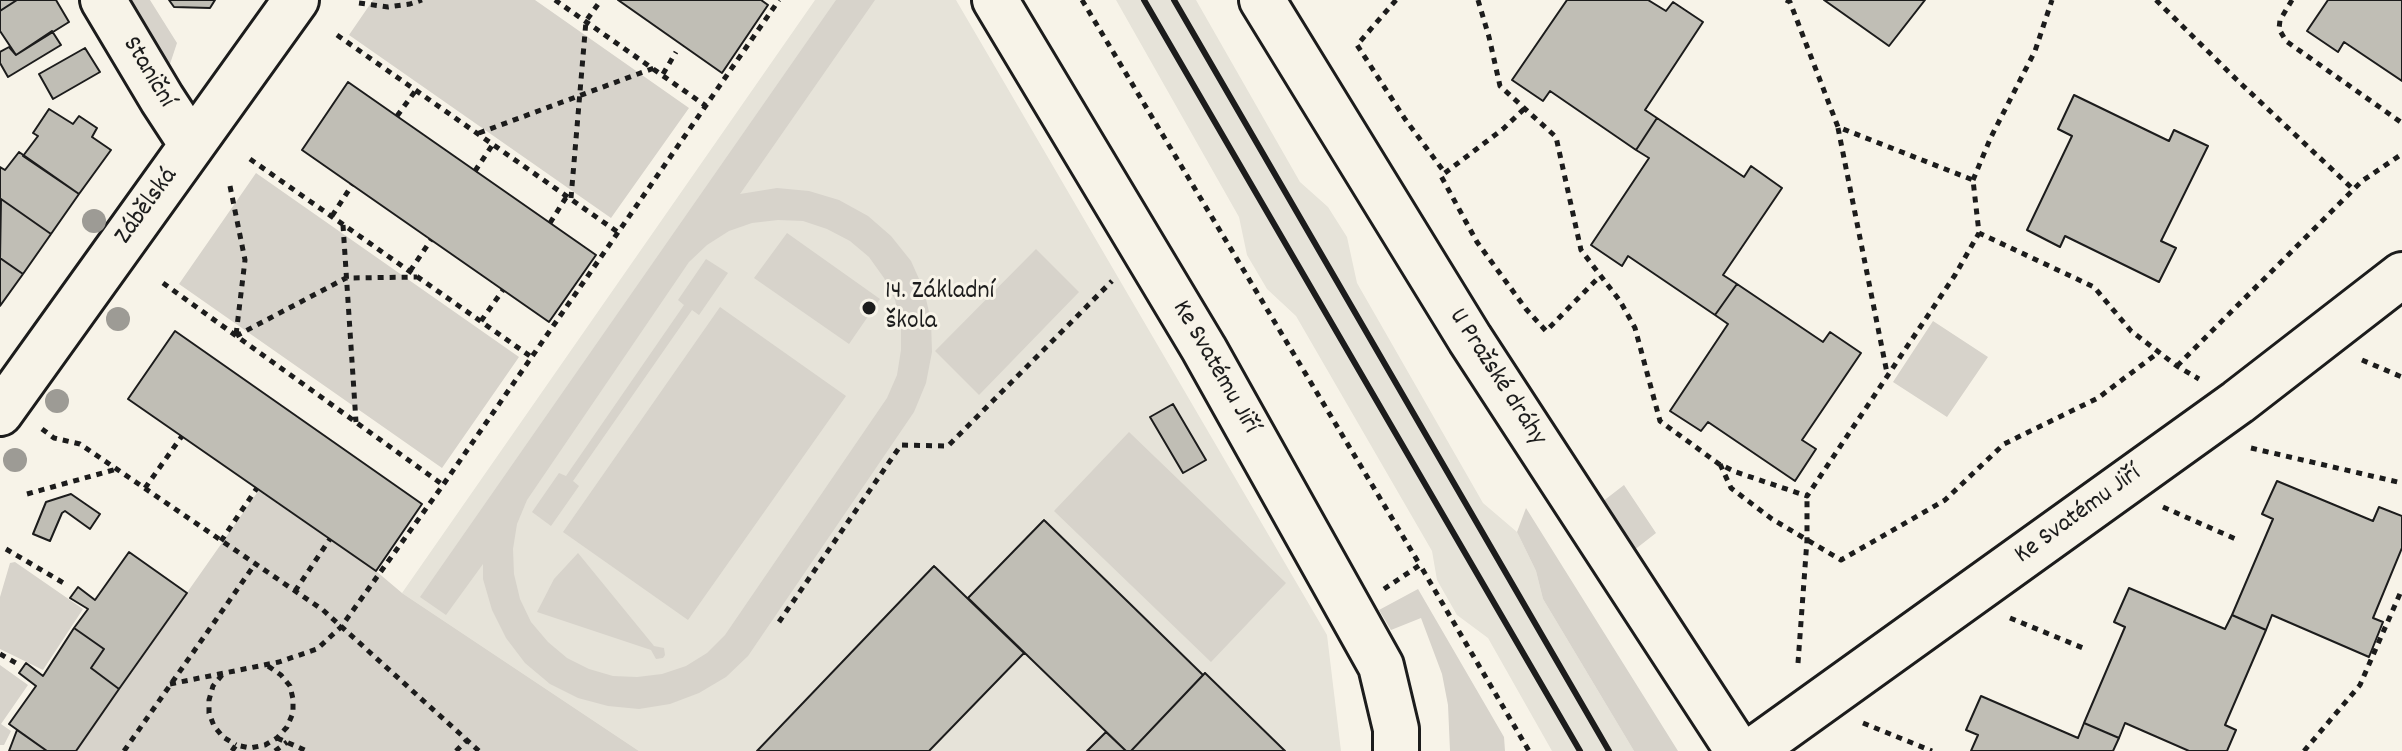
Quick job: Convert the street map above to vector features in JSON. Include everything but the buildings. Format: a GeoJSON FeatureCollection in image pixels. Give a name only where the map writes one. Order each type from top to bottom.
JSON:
{"type":"FeatureCollection","features":[{"type":"Feature","properties":{"kind":"street","name":"Staniční"},"geometry":{"type":"LineString","coordinates":[[103,0],[192,145]]}},
{"type":"Feature","properties":{"kind":"street","name":"Zábělská"},"geometry":{"type":"LineString","coordinates":[[4,408],[296,0]]}},
{"type":"Feature","properties":{"kind":"street","name":"Ke Svatému Jiří"},"geometry":{"type":"LineString","coordinates":[[995,0],[1204,349],[1381,666],[1396,729],[1396,751]]}},
{"type":"Feature","properties":{"kind":"street","name":"U Pražské dráhy"},"geometry":{"type":"LineString","coordinates":[[1262,0],[1462,326],[1738,751]]}},
{"type":"Feature","properties":{"kind":"street","name":"Ke Svatému Jiří"},"geometry":{"type":"LineString","coordinates":[[1752,751],[2238,402],[2402,275]]}},
{"type":"Feature","properties":{"kind":"path"},"geometry":{"type":"LineString","coordinates":[[359,3],[388,7],[422,0]]}},
{"type":"Feature","properties":{"kind":"path"},"geometry":{"type":"LineString","coordinates":[[555,0],[706,106]]}},
{"type":"Feature","properties":{"kind":"path"},"geometry":{"type":"LineString","coordinates":[[550,223],[569,197],[586,21],[601,0]]}},
{"type":"Feature","properties":{"kind":"path"},"geometry":{"type":"LineString","coordinates":[[170,684],[265,665],[317,649],[341,627],[779,0]]}},
{"type":"Feature","properties":{"kind":"path"},"geometry":{"type":"LineString","coordinates":[[1082,0],[1529,751]]}},
{"type":"Feature","properties":{"kind":"path"},"geometry":{"type":"LineString","coordinates":[[1396,0],[1357,45],[1445,173]]}},
{"type":"Feature","properties":{"kind":"path"},"geometry":{"type":"LineString","coordinates":[[1478,0],[1500,86],[1556,137],[1581,250],[1620,301],[1635,328],[1660,421],[1719,464],[1807,496]]}},
{"type":"Feature","properties":{"kind":"path"},"geometry":{"type":"LineString","coordinates":[[1786,0],[1790,2],[1838,127],[1887,375]]}},
{"type":"Feature","properties":{"kind":"path"},"geometry":{"type":"LineString","coordinates":[[1932,751],[1806,713],[1807,496],[1955,275],[1979,233],[1973,180],[1991,137],[2035,51],[2052,0]]}},
{"type":"Feature","properties":{"kind":"path"},"geometry":{"type":"LineString","coordinates":[[2156,0],[2354,190]]}},
{"type":"Feature","properties":{"kind":"path"},"geometry":{"type":"LineString","coordinates":[[2292,0],[2280,20],[2279,29],[2286,41],[2402,123]]}},
{"type":"Feature","properties":{"kind":"path"},"geometry":{"type":"LineString","coordinates":[[337,35],[619,233]]}},
{"type":"Feature","properties":{"kind":"path"},"geometry":{"type":"LineString","coordinates":[[663,74],[676,52]]}},
{"type":"Feature","properties":{"kind":"path"},"geometry":{"type":"LineString","coordinates":[[478,133],[654,68]]}},
{"type":"Feature","properties":{"kind":"path"},"geometry":{"type":"LineString","coordinates":[[397,116],[416,90]]}},
{"type":"Feature","properties":{"kind":"path"},"geometry":{"type":"LineString","coordinates":[[1524,109],[1441,176],[1477,242],[1546,331],[1600,276]]}},
{"type":"Feature","properties":{"kind":"path"},"geometry":{"type":"LineString","coordinates":[[1838,127],[1973,180]]}},
{"type":"Feature","properties":{"kind":"path"},"geometry":{"type":"LineString","coordinates":[[475,171],[493,144]]}},
{"type":"Feature","properties":{"kind":"path"},"geometry":{"type":"LineString","coordinates":[[2177,366],[2362,181],[2402,154]]}},
{"type":"Feature","properties":{"kind":"path"},"geometry":{"type":"LineString","coordinates":[[250,159],[531,356]]}},
{"type":"Feature","properties":{"kind":"path"},"geometry":{"type":"LineString","coordinates":[[332,216],[352,185]]}},
{"type":"Feature","properties":{"kind":"path"},"geometry":{"type":"LineString","coordinates":[[230,186],[245,260],[236,336]]}},
{"type":"Feature","properties":{"kind":"path"},"geometry":{"type":"LineString","coordinates":[[343,224],[356,423]]}},
{"type":"Feature","properties":{"kind":"path"},"geometry":{"type":"LineString","coordinates":[[1979,233],[2094,287],[2131,331],[2177,366],[2238,402]]}},
{"type":"Feature","properties":{"kind":"path"},"geometry":{"type":"LineString","coordinates":[[410,271],[431,240]]}},
{"type":"Feature","properties":{"kind":"path"},"geometry":{"type":"LineString","coordinates":[[779,622],[901,445],[948,446],[1118,275]]}},
{"type":"Feature","properties":{"kind":"path"},"geometry":{"type":"LineString","coordinates":[[236,336],[346,278],[418,277]]}},
{"type":"Feature","properties":{"kind":"path"},"geometry":{"type":"LineString","coordinates":[[163,283],[443,485]]}},
{"type":"Feature","properties":{"kind":"path"},"geometry":{"type":"LineString","coordinates":[[481,321],[503,290]]}},
{"type":"Feature","properties":{"kind":"path"},"geometry":{"type":"LineString","coordinates":[[1719,464],[1731,488],[1772,519],[1841,560],[1945,500],[2004,444],[2098,398],[2159,352]]}},
{"type":"Feature","properties":{"kind":"path"},"geometry":{"type":"LineString","coordinates":[[4,408],[54,438],[80,444],[323,610],[479,751]]}},
{"type":"Feature","properties":{"kind":"path"},"geometry":{"type":"LineString","coordinates":[[2195,432],[2277,455],[2402,483]]}},
{"type":"Feature","properties":{"kind":"path"},"geometry":{"type":"LineString","coordinates":[[145,488],[182,436]]}},
{"type":"Feature","properties":{"kind":"path"},"geometry":{"type":"LineString","coordinates":[[27,494],[117,469]]}},
{"type":"Feature","properties":{"kind":"path"},"geometry":{"type":"LineString","coordinates":[[2118,487],[2238,540]]}},
{"type":"Feature","properties":{"kind":"path"},"geometry":{"type":"LineString","coordinates":[[221,541],[257,488]]}},
{"type":"Feature","properties":{"kind":"path"},"geometry":{"type":"LineString","coordinates":[[295,591],[330,539]]}},
{"type":"Feature","properties":{"kind":"path"},"geometry":{"type":"LineString","coordinates":[[6,549],[67,585]]}},
{"type":"Feature","properties":{"kind":"path"},"geometry":{"type":"LineString","coordinates":[[124,751],[255,564]]}},
{"type":"Feature","properties":{"kind":"path"},"geometry":{"type":"LineString","coordinates":[[1350,612],[1420,565]]}},
{"type":"Feature","properties":{"kind":"path"},"geometry":{"type":"LineString","coordinates":[[2304,751],[2360,685],[2402,589]]}},
{"type":"Feature","properties":{"kind":"path"},"geometry":{"type":"LineString","coordinates":[[1965,599],[2083,648]]}},
{"type":"Feature","properties":{"kind":"path"},"geometry":{"type":"LineString","coordinates":[[0,654],[16,663]]}},
{"type":"Feature","properties":{"kind":"path"},"geometry":{"type":"LineString","coordinates":[[223,674],[213,686],[209,700],[209,713],[214,726],[234,748],[265,745],[287,727],[293,713],[293,699],[290,686],[281,675],[265,665]]}},
{"type":"Feature","properties":{"kind":"path"},"geometry":{"type":"LineString","coordinates":[[277,738],[307,751]]}},
{"type":"Feature","properties":{"kind":"path"},"geometry":{"type":"LineString","coordinates":[[456,751],[467,740]]}},
{"type":"Feature","properties":{"kind":"path"},"geometry":{"type":"LineString","coordinates":[[275,751],[287,742]]}},
{"type":"Feature","properties":{"kind":"shaded area"},"geometry":{"type":"Polygon","coordinates":[[[126,0],[150,0],[177,43],[170,64],[158,50],[126,0]]]}},
{"type":"Feature","properties":{"kind":"shaded area"},"geometry":{"type":"Polygon","coordinates":[[[373,0],[535,0],[689,108],[611,218],[349,35],[373,0]]]}},
{"type":"Feature","properties":{"kind":"shaded area","name":"14. Základní škola"},"geometry":{"type":"Polygon","coordinates":[[[815,0],[956,0],[1327,635],[1341,751],[639,751],[402,593],[815,0]]]}},
{"type":"Feature","properties":{"kind":"shaded area"},"geometry":{"type":"Polygon","coordinates":[[[836,0],[875,0],[740,194],[777,188],[809,191],[839,200],[868,216],[891,236],[911,261],[924,290],[931,321],[932,352],[926,383],[914,412],[748,656],[726,677],[699,693],[670,704],[639,709],[608,706],[578,698],[550,684],[525,663],[506,638],[492,610],[483,579],[483,564],[446,615],[420,597],[836,0]],[[803,221],[752,223],[729,231],[707,245],[689,262],[527,500],[517,524],[513,549],[514,574],[520,599],[531,622],[567,658],[613,676],[637,677],[662,674],[686,666],[707,653],[725,635],[887,398],[897,375],[901,350],[901,325],[895,300],[869,257],[850,241],[803,221]]]}},
{"type":"Feature","properties":{"kind":"shaded area"},"geometry":{"type":"Polygon","coordinates":[[[1116,0],[1196,0],[1300,182],[1328,207],[1347,237],[1357,283],[1483,503],[1517,532],[1536,571],[1543,599],[1634,751],[1552,751],[1488,638],[1457,615],[1437,580],[1432,551],[1296,316],[1267,289],[1247,255],[1239,217],[1116,0]]]}},
{"type":"Feature","properties":{"kind":"shaded area"},"geometry":{"type":"Polygon","coordinates":[[[256,173],[519,357],[442,468],[179,284],[256,173]]]}},
{"type":"Feature","properties":{"kind":"shaded area"},"geometry":{"type":"Polygon","coordinates":[[[787,233],[880,299],[849,344],[754,278],[787,233]]]}},
{"type":"Feature","properties":{"kind":"shaded area"},"geometry":{"type":"Polygon","coordinates":[[[1036,249],[1079,292],[979,395],[935,351],[1036,249]]]}},
{"type":"Feature","properties":{"kind":"shaded area"},"geometry":{"type":"Polygon","coordinates":[[[706,259],[728,273],[699,315],[692,310],[573,481],[579,486],[551,526],[532,512],[559,473],[566,476],[684,305],[678,300],[706,259]]]}},
{"type":"Feature","properties":{"kind":"shaded area"},"geometry":{"type":"Polygon","coordinates":[[[720,307],[846,396],[688,620],[563,532],[720,307]]]}},
{"type":"Feature","properties":{"kind":"shaded area"},"geometry":{"type":"Polygon","coordinates":[[[1933,321],[1988,357],[1947,417],[1893,382],[1933,321]]]}},
{"type":"Feature","properties":{"kind":"shaded area"},"geometry":{"type":"Polygon","coordinates":[[[1129,432],[1286,583],[1211,662],[1054,511],[1129,432]]]}},
{"type":"Feature","properties":{"kind":"shaded area"},"geometry":{"type":"Polygon","coordinates":[[[1624,485],[1656,533],[1633,551],[1602,502],[1624,485]]]}},
{"type":"Feature","properties":{"kind":"shaded area"},"geometry":{"type":"Polygon","coordinates":[[[259,490],[376,571],[402,593],[639,751],[76,751],[259,490]]]}},
{"type":"Feature","properties":{"kind":"shaded area"},"geometry":{"type":"Polygon","coordinates":[[[1526,508],[1678,751],[1634,751],[1543,599],[1536,571],[1517,532],[1526,508]]]}},
{"type":"Feature","properties":{"kind":"shaded area"},"geometry":{"type":"Polygon","coordinates":[[[578,553],[654,646],[664,648],[663,658],[656,659],[651,650],[537,612],[554,579],[578,553]]]}},
{"type":"Feature","properties":{"kind":"shaded area"},"geometry":{"type":"Polygon","coordinates":[[[15,562],[83,609],[43,670],[0,649],[0,597],[10,563],[15,562]]]}},
{"type":"Feature","properties":{"kind":"shaded area"},"geometry":{"type":"Polygon","coordinates":[[[1418,589],[1504,737],[1505,751],[1450,751],[1448,705],[1442,674],[1421,618],[1391,630],[1379,610],[1418,589]]]}},
{"type":"Feature","properties":{"kind":"shaded area"},"geometry":{"type":"Polygon","coordinates":[[[0,665],[28,685],[1,724],[11,731],[4,745],[0,745],[0,665]]]}},
{"type":"Feature","properties":{"kind":"railway"},"geometry":{"type":"LineString","coordinates":[[1144,0],[1580,751]]}},
{"type":"Feature","properties":{"kind":"railway"},"geometry":{"type":"LineString","coordinates":[[1174,0],[1609,751]]}},
{"type":"Feature","properties":{"kind":"place","name":"14. Základní škola"},"geometry":{"type":"Point","coordinates":[869,308]}}]}
